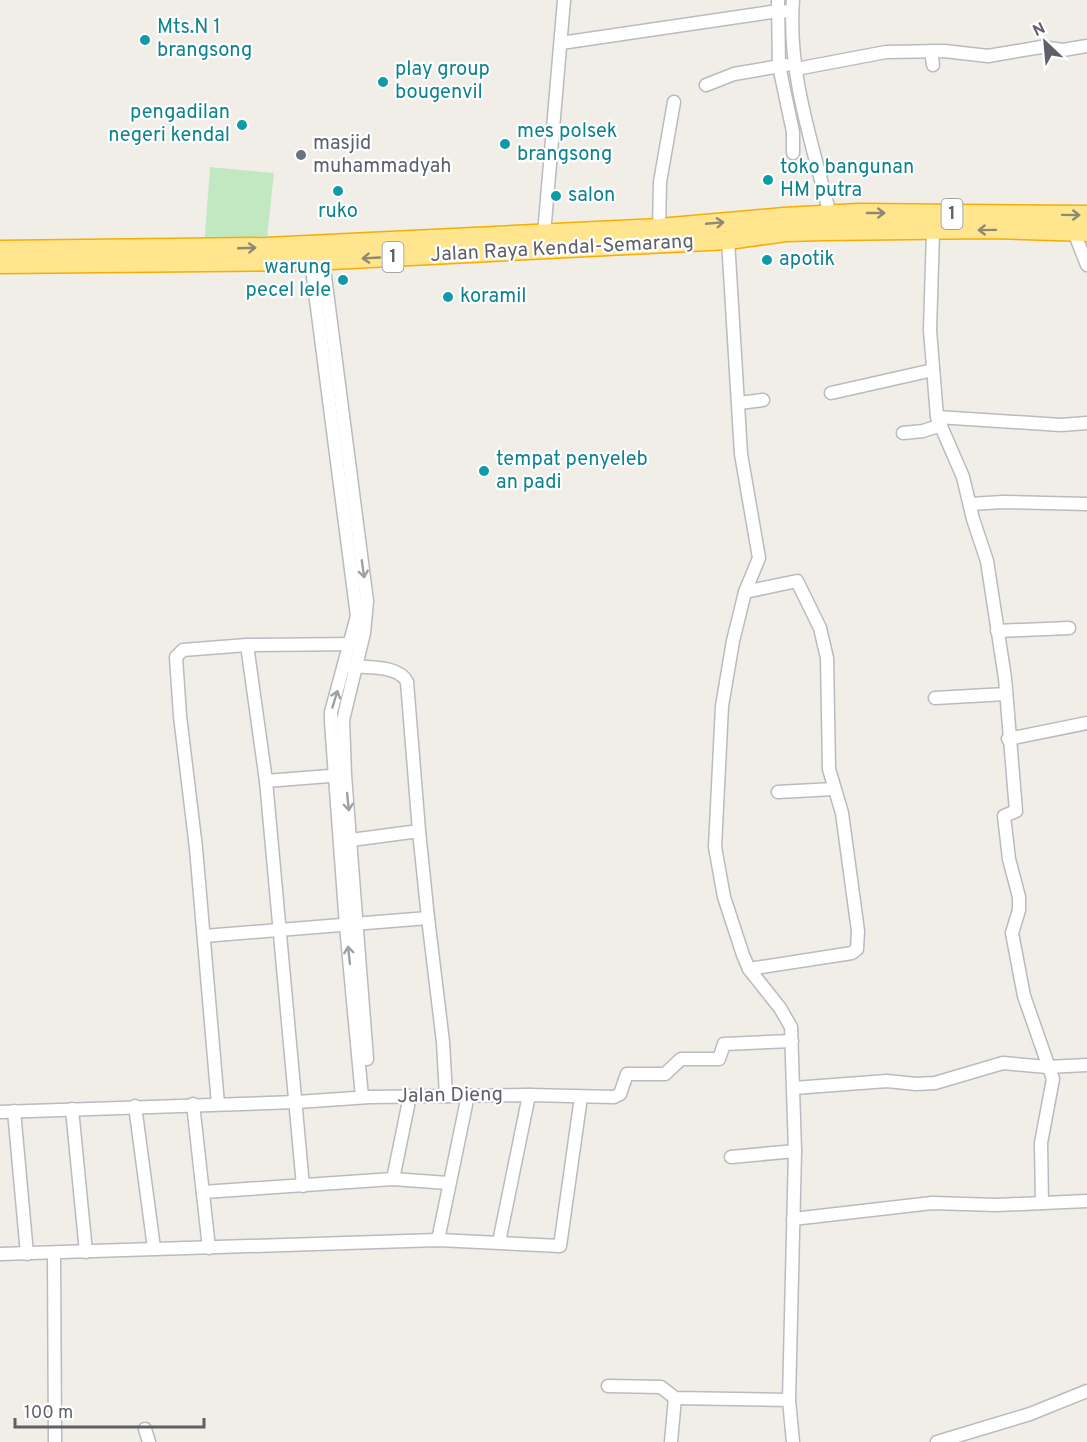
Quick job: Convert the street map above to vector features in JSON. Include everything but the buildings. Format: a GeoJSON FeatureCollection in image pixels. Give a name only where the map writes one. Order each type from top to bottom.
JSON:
{"type":"FeatureCollection","features":[{"type":"Feature","properties":{"kind":"highway","name":"Jalan Raya Kendal-Semarang"},"geometry":{"type":"LineString","coordinates":[[0,250],[266,247],[785,224],[824,220],[1087,215]]}},
{"type":"Feature","properties":{"kind":"highway","name":"Jalan Raya Kendal-Semarang"},"geometry":{"type":"LineString","coordinates":[[824,220],[933,232],[991,229],[1080,232]]}},
{"type":"Feature","properties":{"kind":"highway","name":"Jalan Raya Kendal-Semarang"},"geometry":{"type":"LineString","coordinates":[[0,264],[317,261],[728,240],[785,224]]}},
{"type":"Feature","properties":{"kind":"street"},"geometry":{"type":"LineString","coordinates":[[544,234],[564,0]]}},
{"type":"Feature","properties":{"kind":"street"},"geometry":{"type":"LineString","coordinates":[[561,43],[778,5],[792,6],[793,153]]}},
{"type":"Feature","properties":{"kind":"street"},"geometry":{"type":"LineString","coordinates":[[778,5],[779,66]]}},
{"type":"Feature","properties":{"kind":"street"},"geometry":{"type":"LineString","coordinates":[[793,75],[886,52],[931,51],[988,57],[1041,47],[1063,50],[1087,46]]}},
{"type":"Feature","properties":{"kind":"street"},"geometry":{"type":"LineString","coordinates":[[931,51],[933,65]]}},
{"type":"Feature","properties":{"kind":"street"},"geometry":{"type":"LineString","coordinates":[[706,85],[734,74],[779,66],[793,75],[824,220]]}},
{"type":"Feature","properties":{"kind":"street"},"geometry":{"type":"LineString","coordinates":[[659,228],[660,182],[674,102]]}},
{"type":"Feature","properties":{"kind":"street"},"geometry":{"type":"LineString","coordinates":[[933,232],[930,330],[939,421],[963,477],[987,561],[1006,694],[1008,740],[1016,811],[1004,816],[1019,910],[1012,933],[1024,996],[1053,1079],[1041,1143],[1041,1203]]}},
{"type":"Feature","properties":{"kind":"street"},"geometry":{"type":"LineString","coordinates":[[1080,232],[1087,265]]}},
{"type":"Feature","properties":{"kind":"street"},"geometry":{"type":"LineString","coordinates":[[728,240],[744,478],[759,558],[745,592],[733,641],[722,706],[715,847],[724,897],[749,969],[786,1017],[792,1041],[795,1151],[789,1400],[793,1442]]}},
{"type":"Feature","properties":{"kind":"street"},"geometry":{"type":"LineString","coordinates":[[317,261],[346,479],[357,616],[356,644],[337,721],[366,1097]]}},
{"type":"Feature","properties":{"kind":"street"},"geometry":{"type":"LineString","coordinates":[[831,393],[933,370]]}},
{"type":"Feature","properties":{"kind":"street"},"geometry":{"type":"LineString","coordinates":[[739,403],[763,400]]}},
{"type":"Feature","properties":{"kind":"street"},"geometry":{"type":"LineString","coordinates":[[903,433],[923,431],[939,421],[1061,425],[1087,423]]}},
{"type":"Feature","properties":{"kind":"street"},"geometry":{"type":"LineString","coordinates":[[970,504],[1003,502],[1087,504]]}},
{"type":"Feature","properties":{"kind":"street"},"geometry":{"type":"LineString","coordinates":[[745,592],[793,580],[798,581],[820,628],[827,658],[829,770],[842,813],[855,906],[856,951],[749,969]]}},
{"type":"Feature","properties":{"kind":"street"},"geometry":{"type":"LineString","coordinates":[[997,632],[1069,628]]}},
{"type":"Feature","properties":{"kind":"street"},"geometry":{"type":"LineString","coordinates":[[218,1104],[176,657],[183,650],[247,645],[356,644]]}},
{"type":"Feature","properties":{"kind":"street"},"geometry":{"type":"LineString","coordinates":[[247,645],[266,781],[303,1186]]}},
{"type":"Feature","properties":{"kind":"street"},"geometry":{"type":"LineString","coordinates":[[351,667],[392,671],[403,676],[407,682],[419,831],[443,1042],[446,1096]]}},
{"type":"Feature","properties":{"kind":"street"},"geometry":{"type":"LineString","coordinates":[[935,698],[1006,694]]}},
{"type":"Feature","properties":{"kind":"street"},"geometry":{"type":"LineString","coordinates":[[1008,740],[1087,723]]}},
{"type":"Feature","properties":{"kind":"street"},"geometry":{"type":"LineString","coordinates":[[266,781],[340,775]]}},
{"type":"Feature","properties":{"kind":"street"},"geometry":{"type":"LineString","coordinates":[[340,775],[351,840],[352,925]]}},
{"type":"Feature","properties":{"kind":"street"},"geometry":{"type":"LineString","coordinates":[[778,792],[834,789]]}},
{"type":"Feature","properties":{"kind":"street"},"geometry":{"type":"LineString","coordinates":[[351,840],[419,831]]}},
{"type":"Feature","properties":{"kind":"street"},"geometry":{"type":"LineString","coordinates":[[204,936],[428,918]]}},
{"type":"Feature","properties":{"kind":"street"},"geometry":{"type":"LineString","coordinates":[[560,1246],[581,1097],[616,1097],[627,1074],[665,1074],[681,1059],[719,1059],[724,1044],[792,1041]]}},
{"type":"Feature","properties":{"kind":"street"},"geometry":{"type":"LineString","coordinates":[[794,1088],[868,1082],[935,1083],[1003,1063],[1047,1067],[1087,1065]]}},
{"type":"Feature","properties":{"kind":"street"},"geometry":{"type":"LineString","coordinates":[[438,1240],[468,1095]]}},
{"type":"Feature","properties":{"kind":"street"},"geometry":{"type":"LineString","coordinates":[[499,1242],[529,1095]]}},
{"type":"Feature","properties":{"kind":"street","name":"Jalan Dieng"},"geometry":{"type":"LineString","coordinates":[[0,1112],[297,1102],[366,1097],[529,1095],[581,1097]]}},
{"type":"Feature","properties":{"kind":"street"},"geometry":{"type":"LineString","coordinates":[[393,1179],[410,1096]]}},
{"type":"Feature","properties":{"kind":"street"},"geometry":{"type":"LineString","coordinates":[[193,1104],[209,1248]]}},
{"type":"Feature","properties":{"kind":"street"},"geometry":{"type":"LineString","coordinates":[[135,1106],[154,1248]]}},
{"type":"Feature","properties":{"kind":"street"},"geometry":{"type":"LineString","coordinates":[[72,1109],[86,1252]]}},
{"type":"Feature","properties":{"kind":"street"},"geometry":{"type":"LineString","coordinates":[[14,1111],[27,1254]]}},
{"type":"Feature","properties":{"kind":"street"},"geometry":{"type":"LineString","coordinates":[[731,1156],[795,1151]]}},
{"type":"Feature","properties":{"kind":"street"},"geometry":{"type":"LineString","coordinates":[[203,1192],[393,1179],[448,1183]]}},
{"type":"Feature","properties":{"kind":"street"},"geometry":{"type":"LineString","coordinates":[[792,1219],[932,1203],[997,1205],[1087,1201]]}},
{"type":"Feature","properties":{"kind":"street"},"geometry":{"type":"LineString","coordinates":[[0,1254],[438,1240],[574,1247]]}},
{"type":"Feature","properties":{"kind":"street"},"geometry":{"type":"LineString","coordinates":[[54,1254],[55,1442]]}},
{"type":"Feature","properties":{"kind":"street"},"geometry":{"type":"LineString","coordinates":[[608,1386],[661,1387],[675,1398],[789,1400]]}},
{"type":"Feature","properties":{"kind":"street"},"geometry":{"type":"LineString","coordinates":[[938,1442],[1039,1411],[1087,1391]]}},
{"type":"Feature","properties":{"kind":"street"},"geometry":{"type":"LineString","coordinates":[[671,1442],[675,1398]]}},
{"type":"Feature","properties":{"kind":"street"},"geometry":{"type":"LineString","coordinates":[[145,1429],[149,1442]]}},
{"type":"Feature","properties":{"kind":"green space"},"geometry":{"type":"Polygon","coordinates":[[[210,167],[274,173],[266,247],[204,249],[210,167]]]}},
{"type":"Feature","properties":{"kind":"place","name":"Mts.N 1 brangsong"},"geometry":{"type":"Point","coordinates":[145,40]}},
{"type":"Feature","properties":{"kind":"place","name":"play group bougenvil"},"geometry":{"type":"Point","coordinates":[383,82]}},
{"type":"Feature","properties":{"kind":"place","name":"pengadilan negeri kendal"},"geometry":{"type":"Point","coordinates":[242,125]}},
{"type":"Feature","properties":{"kind":"place","name":"mes polsek brangsong"},"geometry":{"type":"Point","coordinates":[505,144]}},
{"type":"Feature","properties":{"kind":"place","name":"masjid muhammadyah"},"geometry":{"type":"Point","coordinates":[301,155]}},
{"type":"Feature","properties":{"kind":"place","name":"toko bangunan HM putra"},"geometry":{"type":"Point","coordinates":[768,180]}},
{"type":"Feature","properties":{"kind":"place","name":"ruko"},"geometry":{"type":"Point","coordinates":[338,191]}},
{"type":"Feature","properties":{"kind":"place","name":"salon"},"geometry":{"type":"Point","coordinates":[556,196]}},
{"type":"Feature","properties":{"kind":"place","name":"apotik"},"geometry":{"type":"Point","coordinates":[767,260]}},
{"type":"Feature","properties":{"kind":"place","name":"warung pecel lele"},"geometry":{"type":"Point","coordinates":[343,280]}},
{"type":"Feature","properties":{"kind":"place","name":"koramil"},"geometry":{"type":"Point","coordinates":[448,297]}},
{"type":"Feature","properties":{"kind":"place","name":"tempat penyeleb an padi"},"geometry":{"type":"Point","coordinates":[484,471]}}]}
